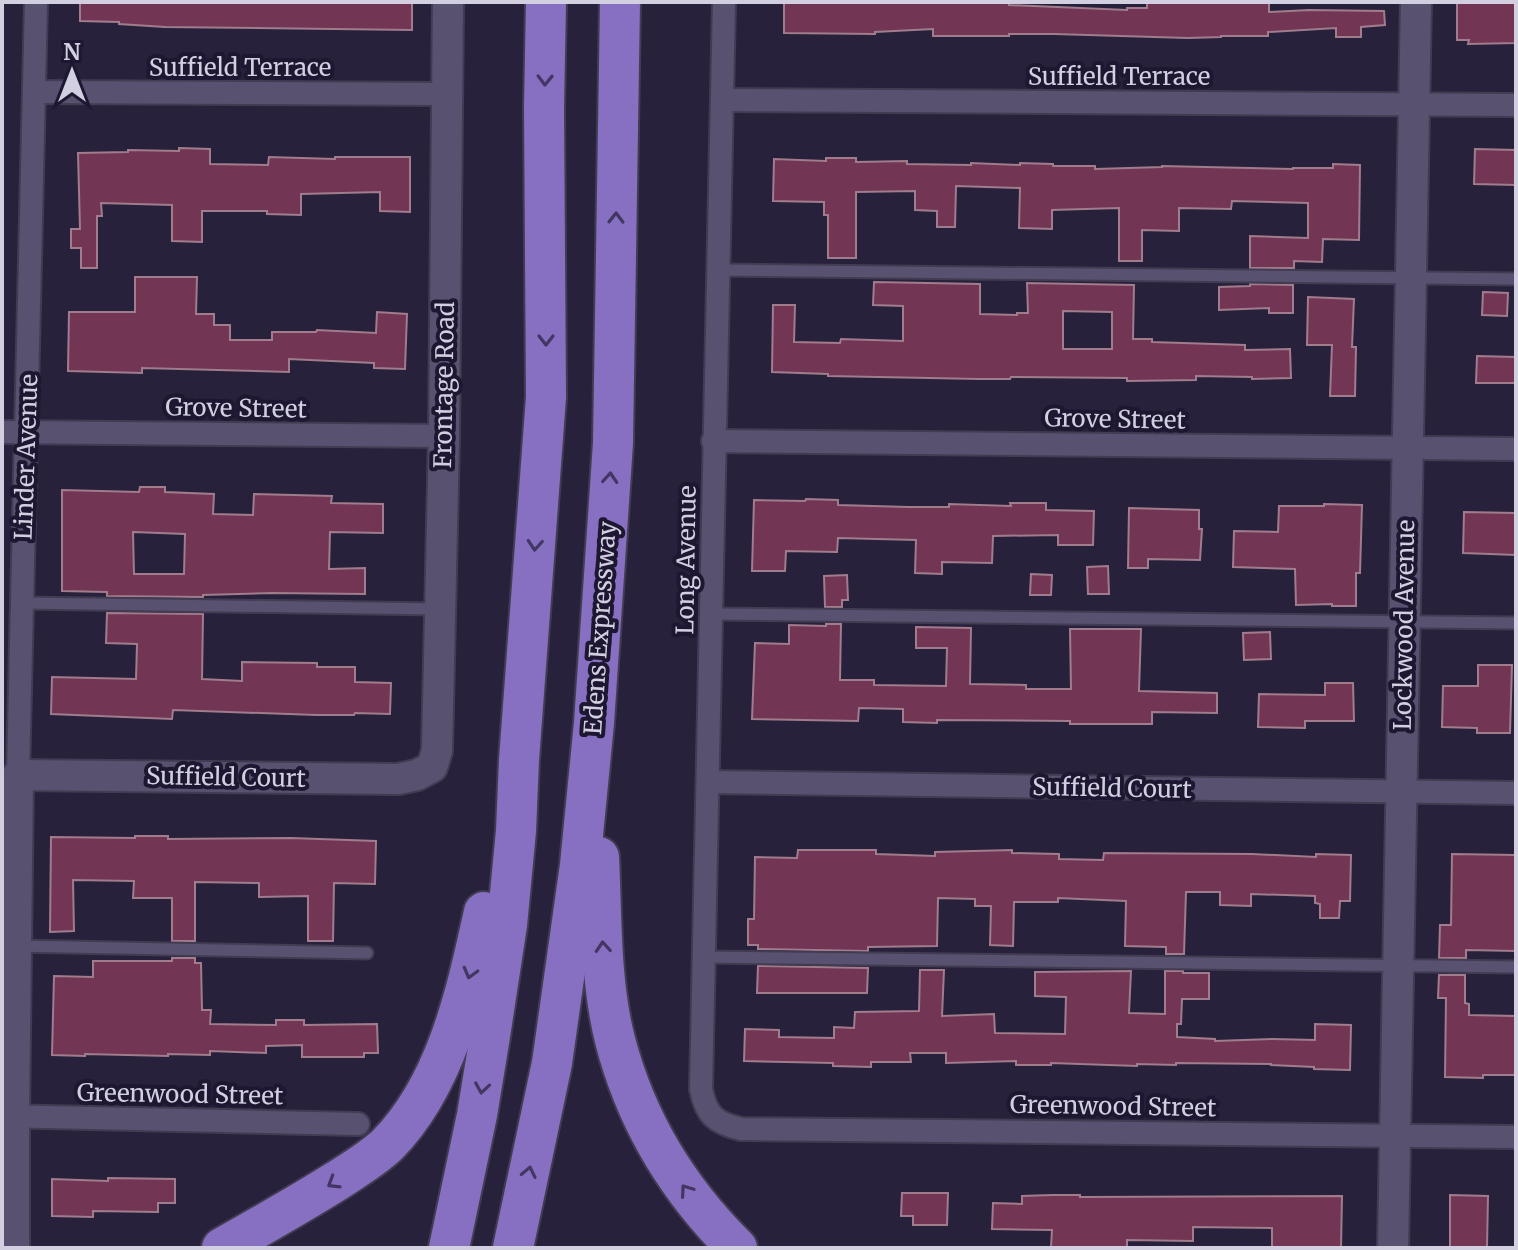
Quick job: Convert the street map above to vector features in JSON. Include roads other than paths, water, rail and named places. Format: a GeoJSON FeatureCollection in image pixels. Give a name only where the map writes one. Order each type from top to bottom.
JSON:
{"type":"FeatureCollection","features":[{"type":"Feature","properties":{"kind":"highway"},"geometry":{"type":"LineString","coordinates":[[449,1248],[477,1115],[507,925],[516,831],[546,397],[546,2]]}},
{"type":"Feature","properties":{"kind":"highway","name":"Edens Expressway"},"geometry":{"type":"LineString","coordinates":[[513,1248],[552,1063],[580,865],[594,723],[613,443],[620,2]]}},
{"type":"Feature","properties":{"kind":"highway"},"geometry":{"type":"LineString","coordinates":[[594,723],[603,947],[614,1038],[638,1108],[665,1158],[688,1194],[737,1248]]}},
{"type":"Feature","properties":{"kind":"highway"},"geometry":{"type":"LineString","coordinates":[[222,1248],[314,1195],[375,1154],[402,1127],[438,1071],[471,970],[519,760]]}},
{"type":"Feature","properties":{"kind":"street","name":"Linder Avenue"},"geometry":{"type":"LineString","coordinates":[[10,1222],[8,1116],[16,946],[9,895],[18,775],[36,2]]}},
{"type":"Feature","properties":{"kind":"street","name":"Frontage Road"},"geometry":{"type":"LineString","coordinates":[[432,767],[439,734],[448,2]]}},
{"type":"Feature","properties":{"kind":"street","name":"Long Avenue"},"geometry":{"type":"LineString","coordinates":[[712,1117],[704,1104],[701,1089],[724,2]]}},
{"type":"Feature","properties":{"kind":"street","name":"Lockwood Avenue"},"geometry":{"type":"LineString","coordinates":[[1393,1248],[1416,2]]}},
{"type":"Feature","properties":{"kind":"street","name":"Suffield Terrace"},"geometry":{"type":"LineString","coordinates":[[34,92],[447,94]]}},
{"type":"Feature","properties":{"kind":"street","name":"Suffield Terrace"},"geometry":{"type":"LineString","coordinates":[[722,100],[1516,105]]}},
{"type":"Feature","properties":{"kind":"street","name":"Grove Street"},"geometry":{"type":"LineString","coordinates":[[2,432],[444,436]]}},
{"type":"Feature","properties":{"kind":"street","name":"Grove Street"},"geometry":{"type":"LineString","coordinates":[[713,441],[1516,449]]}},
{"type":"Feature","properties":{"kind":"street","name":"Suffield Court"},"geometry":{"type":"LineString","coordinates":[[18,775],[398,779],[417,775],[432,767]]}},
{"type":"Feature","properties":{"kind":"street","name":"Suffield Court"},"geometry":{"type":"LineString","coordinates":[[708,782],[1516,793]]}},
{"type":"Feature","properties":{"kind":"street","name":"Greenwood Street"},"geometry":{"type":"LineString","coordinates":[[8,1116],[358,1124]]}},
{"type":"Feature","properties":{"kind":"street","name":"Greenwood Street"},"geometry":{"type":"LineString","coordinates":[[712,1117],[725,1125],[741,1129],[1516,1137]]}},
{"type":"Feature","properties":{"kind":"lane"},"geometry":{"type":"LineString","coordinates":[[718,270],[1516,279]]}},
{"type":"Feature","properties":{"kind":"lane"},"geometry":{"type":"LineString","coordinates":[[22,603],[441,609]]}},
{"type":"Feature","properties":{"kind":"lane"},"geometry":{"type":"LineString","coordinates":[[711,614],[1516,623]]}},
{"type":"Feature","properties":{"kind":"lane"},"geometry":{"type":"LineString","coordinates":[[16,946],[367,953]]}},
{"type":"Feature","properties":{"kind":"lane"},"geometry":{"type":"LineString","coordinates":[[704,957],[1516,967]]}}]}
